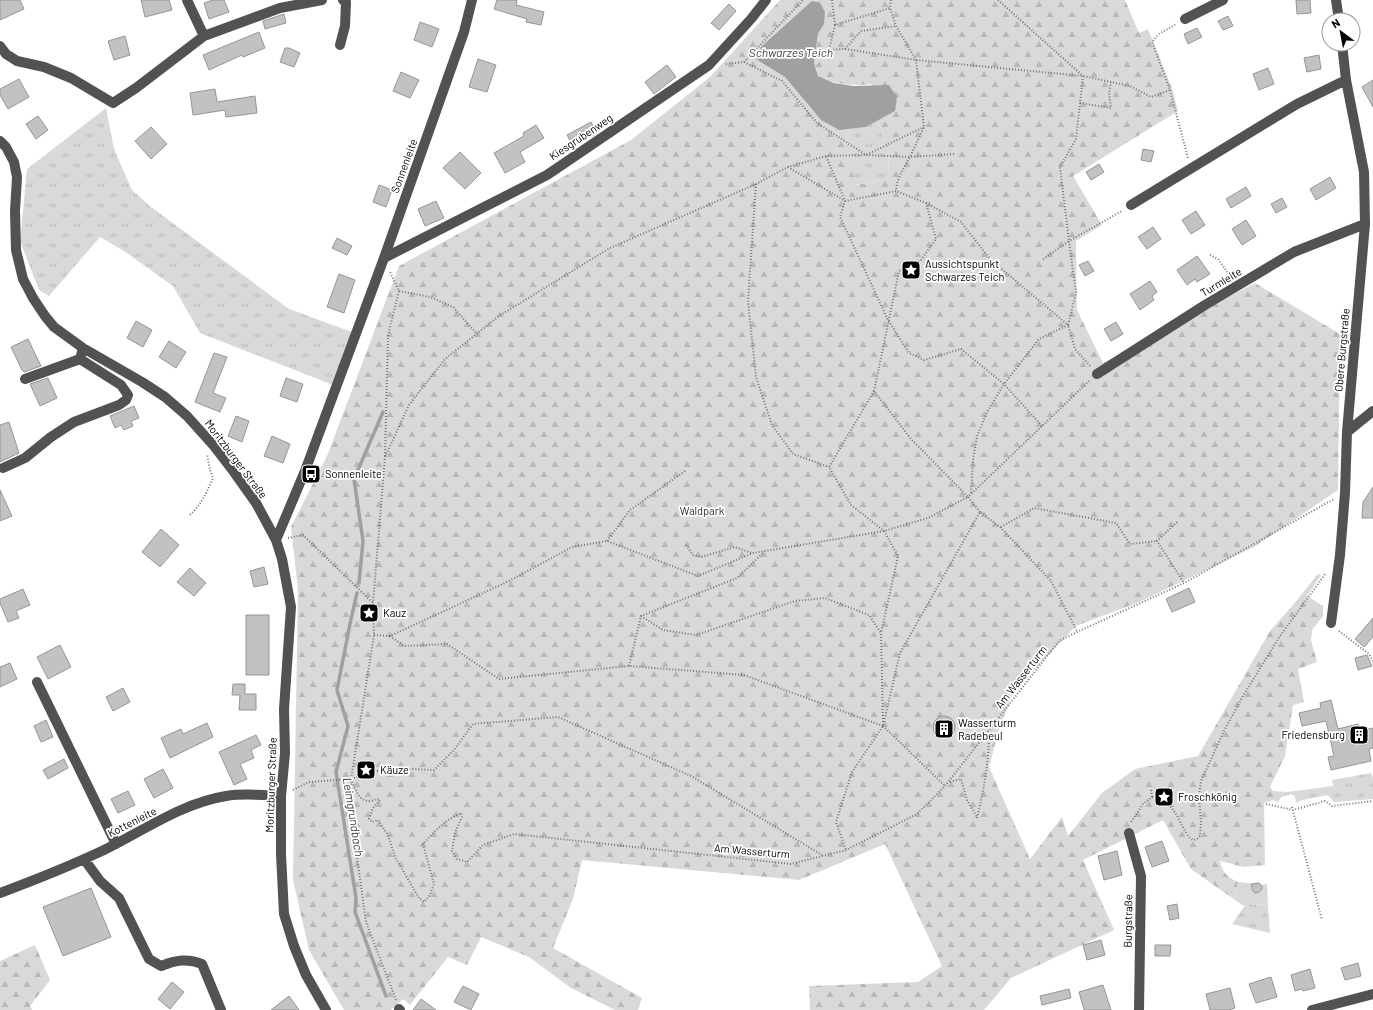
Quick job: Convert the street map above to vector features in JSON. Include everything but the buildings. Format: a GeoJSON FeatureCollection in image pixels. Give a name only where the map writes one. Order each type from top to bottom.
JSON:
{"type":"FeatureCollection","features":[{"type":"Feature","properties":{"kind":"street"},"geometry":{"type":"LineString","coordinates":[[187,0],[204,36]]}},
{"type":"Feature","properties":{"kind":"street"},"geometry":{"type":"LineString","coordinates":[[0,46],[6,54],[17,61],[44,67],[71,78],[112,103],[136,88],[204,36],[280,8],[322,0]]}},
{"type":"Feature","properties":{"kind":"street"},"geometry":{"type":"LineString","coordinates":[[340,45],[345,26],[346,2],[343,0]]}},
{"type":"Feature","properties":{"kind":"street","name":"Sonnenleite"},"geometry":{"type":"LineString","coordinates":[[276,540],[305,471],[384,258],[464,32],[472,0]]}},
{"type":"Feature","properties":{"kind":"street","name":"Kiesgrubenweg"},"geometry":{"type":"LineString","coordinates":[[384,258],[547,175],[709,65],[752,19],[766,0]]}},
{"type":"Feature","properties":{"kind":"street"},"geometry":{"type":"LineString","coordinates":[[1185,19],[1223,0]]}},
{"type":"Feature","properties":{"kind":"street"},"geometry":{"type":"LineString","coordinates":[[1336,0],[1338,12]]}},
{"type":"Feature","properties":{"kind":"street","name":"Obere Burgstraße"},"geometry":{"type":"LineString","coordinates":[[1331,623],[1340,555],[1345,493],[1347,432],[1365,224],[1364,172],[1346,80],[1343,52]]}},
{"type":"Feature","properties":{"kind":"street"},"geometry":{"type":"LineString","coordinates":[[1132,205],[1298,104],[1346,80]]}},
{"type":"Feature","properties":{"kind":"street","name":"Moritzburger Straße"},"geometry":{"type":"LineString","coordinates":[[0,141],[6,147],[14,162],[17,177],[15,211],[16,250],[23,279],[33,298],[54,326],[84,348],[165,397],[187,416],[214,446],[256,503],[276,540],[282,559],[290,607],[284,708],[285,753],[281,796],[281,854],[284,914],[294,946],[306,975],[326,1010]]}},
{"type":"Feature","properties":{"kind":"street","name":"Turmleite"},"geometry":{"type":"LineString","coordinates":[[1097,374],[1294,252],[1365,224]]}},
{"type":"Feature","properties":{"kind":"street"},"geometry":{"type":"LineString","coordinates":[[80,359],[84,348]]}},
{"type":"Feature","properties":{"kind":"street"},"geometry":{"type":"LineString","coordinates":[[25,379],[80,359]]}},
{"type":"Feature","properties":{"kind":"street"},"geometry":{"type":"LineString","coordinates":[[3,468],[25,458],[50,437],[74,422],[119,405],[126,400],[128,395],[120,385],[80,359]]}},
{"type":"Feature","properties":{"kind":"street"},"geometry":{"type":"LineString","coordinates":[[1347,432],[1373,411]]}},
{"type":"Feature","properties":{"kind":"street"},"geometry":{"type":"LineString","coordinates":[[36,682],[116,844]]}},
{"type":"Feature","properties":{"kind":"street","name":"Kottenleite"},"geometry":{"type":"LineString","coordinates":[[0,893],[84,859],[116,844],[176,812],[207,801],[255,794],[281,796]]}},
{"type":"Feature","properties":{"kind":"street","name":"Burgstraße"},"geometry":{"type":"LineString","coordinates":[[1129,833],[1141,876],[1139,1010]]}},
{"type":"Feature","properties":{"kind":"street"},"geometry":{"type":"LineString","coordinates":[[84,859],[100,881],[119,898],[149,959],[161,966],[175,961],[192,960],[202,964],[220,1010]]}},
{"type":"Feature","properties":{"kind":"street"},"geometry":{"type":"LineString","coordinates":[[1312,1010],[1373,994]]}},
{"type":"Feature","properties":{"kind":"path"},"geometry":{"type":"LineString","coordinates":[[803,0],[744,62],[782,82],[816,123],[866,155]]}},
{"type":"Feature","properties":{"kind":"path"},"geometry":{"type":"LineString","coordinates":[[832,0],[835,25],[829,50],[845,49],[916,60],[1083,76],[1130,86],[1151,97],[1170,90]]}},
{"type":"Feature","properties":{"kind":"path"},"geometry":{"type":"LineString","coordinates":[[891,0],[890,8],[896,26],[916,60],[924,127],[901,173],[896,191]]}},
{"type":"Feature","properties":{"kind":"path"},"geometry":{"type":"LineString","coordinates":[[998,0],[1083,76]]}},
{"type":"Feature","properties":{"kind":"path"},"geometry":{"type":"LineString","coordinates":[[835,25],[890,8]]}},
{"type":"Feature","properties":{"kind":"path"},"geometry":{"type":"LineString","coordinates":[[1185,19],[1159,34],[1152,42],[1170,90],[1191,169]]}},
{"type":"Feature","properties":{"kind":"path"},"geometry":{"type":"LineString","coordinates":[[845,49],[861,31],[896,26]]}},
{"type":"Feature","properties":{"kind":"path"},"geometry":{"type":"LineString","coordinates":[[374,635],[390,636],[509,581],[572,547],[607,541],[698,576],[753,553],[884,531],[928,518],[968,497],[1097,374],[1075,348],[1068,325],[1076,293],[1060,167],[1076,139],[1083,76]]}},
{"type":"Feature","properties":{"kind":"path"},"geometry":{"type":"LineString","coordinates":[[1080,103],[1111,108],[1109,93],[1111,81]]}},
{"type":"Feature","properties":{"kind":"path"},"geometry":{"type":"LineString","coordinates":[[866,155],[924,127]]}},
{"type":"Feature","properties":{"kind":"path"},"geometry":{"type":"LineString","coordinates":[[385,457],[410,405],[445,359],[499,316],[610,248],[756,184],[788,167],[826,156],[866,155],[910,157],[954,154]]}},
{"type":"Feature","properties":{"kind":"path"},"geometry":{"type":"LineString","coordinates":[[826,156],[845,201],[840,217],[888,320],[909,353],[924,360],[961,349],[1004,384],[1042,426]]}},
{"type":"Feature","properties":{"kind":"path"},"geometry":{"type":"LineString","coordinates":[[788,167],[845,201],[896,191],[926,203],[961,222],[990,259],[1068,325]]}},
{"type":"Feature","properties":{"kind":"path"},"geometry":{"type":"LineString","coordinates":[[756,184],[748,301],[756,377],[772,425],[793,454],[828,467],[851,506],[884,531],[898,556],[881,633],[883,726]]}},
{"type":"Feature","properties":{"kind":"path"},"geometry":{"type":"LineString","coordinates":[[828,467],[874,391],[899,271],[921,260],[936,239],[926,203]]}},
{"type":"Feature","properties":{"kind":"path"},"geometry":{"type":"LineString","coordinates":[[1042,260],[1069,241],[1132,205]]}},
{"type":"Feature","properties":{"kind":"path"},"geometry":{"type":"LineString","coordinates":[[1210,255],[1218,259],[1238,286]]}},
{"type":"Feature","properties":{"kind":"path"},"geometry":{"type":"LineString","coordinates":[[384,258],[399,291],[388,335],[385,457],[373,603],[374,635],[351,778],[350,807],[366,922],[400,1010]]}},
{"type":"Feature","properties":{"kind":"path"},"geometry":{"type":"LineString","coordinates":[[399,291],[430,297],[453,307],[477,334]]}},
{"type":"Feature","properties":{"kind":"path"},"geometry":{"type":"LineString","coordinates":[[971,494],[973,460],[977,436],[987,412],[1004,384],[1039,339],[1068,325]]}},
{"type":"Feature","properties":{"kind":"path"},"geometry":{"type":"LineString","coordinates":[[874,391],[911,439],[968,497],[980,512],[1000,527],[1051,581],[1077,632]]}},
{"type":"Feature","properties":{"kind":"path"},"geometry":{"type":"LineString","coordinates":[[190,516],[198,508],[213,478],[206,455],[214,446]]}},
{"type":"Feature","properties":{"kind":"path"},"geometry":{"type":"LineString","coordinates":[[607,541],[630,510],[685,471]]}},
{"type":"Feature","properties":{"kind":"path","name":"Am Wasserturm"},"geometry":{"type":"LineString","coordinates":[[351,778],[359,797],[368,800],[380,800],[373,808],[369,819],[372,822],[378,820],[388,835],[395,857],[419,898],[424,902],[430,895],[434,884],[423,844],[440,827],[461,813],[462,817],[455,833],[452,852],[457,859],[467,862],[483,845],[514,834],[791,864],[846,850],[917,814],[949,782],[1059,641],[1184,582],[1345,493]]}},
{"type":"Feature","properties":{"kind":"path"},"geometry":{"type":"LineString","coordinates":[[1000,527],[1034,508],[1116,523],[1130,544],[1157,541],[1177,522]]}},
{"type":"Feature","properties":{"kind":"path"},"geometry":{"type":"LineString","coordinates":[[846,850],[836,822],[852,772],[883,726],[900,654],[980,512]]}},
{"type":"Feature","properties":{"kind":"path"},"geometry":{"type":"LineString","coordinates":[[303,535],[373,603]]}},
{"type":"Feature","properties":{"kind":"path"},"geometry":{"type":"LineString","coordinates":[[1157,541],[1184,582]]}},
{"type":"Feature","properties":{"kind":"path"},"geometry":{"type":"LineString","coordinates":[[686,545],[693,555],[702,557],[735,547],[753,553]]}},
{"type":"Feature","properties":{"kind":"path"},"geometry":{"type":"LineString","coordinates":[[641,616],[737,578],[764,552]]}},
{"type":"Feature","properties":{"kind":"path"},"geometry":{"type":"LineString","coordinates":[[1152,797],[1168,804],[1173,809],[1192,840],[1197,839],[1200,836],[1201,822],[1198,796],[1201,781],[1224,731],[1243,696],[1280,636],[1340,555]]}},
{"type":"Feature","properties":{"kind":"path"},"geometry":{"type":"LineString","coordinates":[[641,616],[663,630],[696,635],[795,601],[825,598],[869,615],[881,633]]}},
{"type":"Feature","properties":{"kind":"path"},"geometry":{"type":"LineString","coordinates":[[629,666],[641,616]]}},
{"type":"Feature","properties":{"kind":"path"},"geometry":{"type":"LineString","coordinates":[[1339,632],[1369,654],[1373,661]]}},
{"type":"Feature","properties":{"kind":"path"},"geometry":{"type":"LineString","coordinates":[[390,636],[404,646],[447,644],[499,679],[629,666],[744,675],[883,726],[945,786]]}},
{"type":"Feature","properties":{"kind":"path"},"geometry":{"type":"LineString","coordinates":[[281,796],[309,782],[351,778],[388,768],[434,770],[454,750],[473,724],[558,717],[691,776],[823,856]]}},
{"type":"Feature","properties":{"kind":"path"},"geometry":{"type":"LineString","coordinates":[[949,782],[961,780],[967,800],[977,818],[988,757],[989,730]]}},
{"type":"Feature","properties":{"kind":"path"},"geometry":{"type":"LineString","coordinates":[[1152,790],[1152,797]]}},
{"type":"Feature","properties":{"kind":"path"},"geometry":{"type":"LineString","coordinates":[[1129,833],[1130,825],[1135,816],[1143,804],[1152,797]]}},
{"type":"Feature","properties":{"kind":"path"},"geometry":{"type":"LineString","coordinates":[[1266,804],[1293,810],[1325,801],[1332,806],[1373,801]]}},
{"type":"Feature","properties":{"kind":"path"},"geometry":{"type":"LineString","coordinates":[[1292,806],[1322,920]]}},
{"type":"Feature","properties":{"kind":"green space","name":"Waldpark"},"geometry":{"type":"Polygon","coordinates":[[[780,0],[1125,0],[1139,33],[1148,29],[1172,88],[1178,111],[1073,176],[1102,225],[1076,241],[1077,310],[1103,363],[1255,283],[1340,334],[1338,490],[1254,547],[1137,603],[1076,626],[1014,691],[999,729],[989,767],[1030,859],[1062,817],[1068,836],[1102,793],[1135,769],[1198,756],[1270,631],[1318,574],[1321,575],[1307,596],[1323,606],[1323,616],[1312,630],[1311,640],[1317,662],[1298,669],[1304,702],[1293,705],[1285,756],[1270,787],[1273,791],[1273,800],[1264,803],[1265,865],[1244,867],[1220,861],[1226,874],[1231,879],[1238,882],[1235,900],[1191,869],[1163,820],[1083,860],[1114,930],[1011,978],[984,1010],[810,1010],[809,986],[918,982],[942,966],[885,844],[799,880],[582,860],[573,899],[553,948],[642,998],[638,1010],[615,1010],[571,988],[529,957],[481,937],[467,965],[448,957],[410,1005],[403,999],[391,1010],[344,1010],[309,950],[293,880],[298,591],[291,527],[327,456],[399,266],[631,140],[710,77],[780,0]],[[824,24],[757,59],[776,70],[786,78],[820,118],[837,128],[846,129],[847,152],[855,185],[889,179],[888,150],[878,120],[895,111],[871,84],[844,84],[818,76],[814,63],[818,34],[824,24]]]}},
{"type":"Feature","properties":{"kind":"green space"},"geometry":{"type":"Polygon","coordinates":[[[106,108],[114,149],[132,190],[151,207],[289,309],[352,332],[333,385],[200,333],[173,286],[124,251],[100,237],[49,296],[39,290],[20,241],[27,169],[106,108]]]}},
{"type":"Feature","properties":{"kind":"green space"},"geometry":{"type":"Polygon","coordinates":[[[878,120],[888,150],[889,179],[854,185],[847,152],[846,129],[866,127],[878,120]]]}},
{"type":"Feature","properties":{"kind":"green space"},"geometry":{"type":"Polygon","coordinates":[[[1371,773],[1373,778],[1373,799],[1334,802],[1328,795],[1302,800],[1296,803],[1295,796],[1291,794],[1281,797],[1278,802],[1273,800],[1273,791],[1287,792],[1333,786],[1332,780],[1371,773]]]}},
{"type":"Feature","properties":{"kind":"green space"},"geometry":{"type":"Polygon","coordinates":[[[1238,882],[1262,885],[1267,884],[1268,905],[1247,904],[1244,906],[1235,900],[1238,882]]]}},
{"type":"Feature","properties":{"kind":"green space"},"geometry":{"type":"Polygon","coordinates":[[[1246,904],[1268,905],[1270,933],[1232,924],[1246,904]]]}},
{"type":"Feature","properties":{"kind":"green space"},"geometry":{"type":"Polygon","coordinates":[[[35,945],[50,980],[30,1006],[32,1010],[0,1010],[0,961],[35,945]]]}},
{"type":"Feature","properties":{"kind":"water","name":"Schwarzes Teich"},"geometry":{"type":"Polygon","coordinates":[[[812,1],[820,3],[825,12],[824,24],[818,34],[814,63],[818,76],[834,83],[853,86],[889,85],[897,97],[895,111],[866,127],[839,130],[821,120],[785,77],[756,59],[761,47],[812,1]]]}},
{"type":"Feature","properties":{"kind":"waterway","name":"Leimgrundbach"},"geometry":{"type":"LineString","coordinates":[[359,583],[363,541],[354,479],[383,412]]}},
{"type":"Feature","properties":{"kind":"waterway","name":"Leimgrundbach"},"geometry":{"type":"LineString","coordinates":[[357,593],[337,690],[348,726],[336,772],[356,898],[355,912],[386,996]]}},
{"type":"Feature","properties":{"kind":"place","name":"Aussichtspunkt Schwarzes Teich"},"geometry":{"type":"Point","coordinates":[911,270]}},
{"type":"Feature","properties":{"kind":"place","name":"Sonnenleite"},"geometry":{"type":"Point","coordinates":[311,474]}},
{"type":"Feature","properties":{"kind":"place","name":"Kauz"},"geometry":{"type":"Point","coordinates":[369,613]}},
{"type":"Feature","properties":{"kind":"place","name":"Wasserturm Radebeul"},"geometry":{"type":"Point","coordinates":[944,729]}},
{"type":"Feature","properties":{"kind":"place","name":"Friedensburg"},"geometry":{"type":"Point","coordinates":[1359,735]}},
{"type":"Feature","properties":{"kind":"place","name":"Käuze"},"geometry":{"type":"Point","coordinates":[366,770]}},
{"type":"Feature","properties":{"kind":"place","name":"Froschkönig"},"geometry":{"type":"Point","coordinates":[1164,797]}}]}
